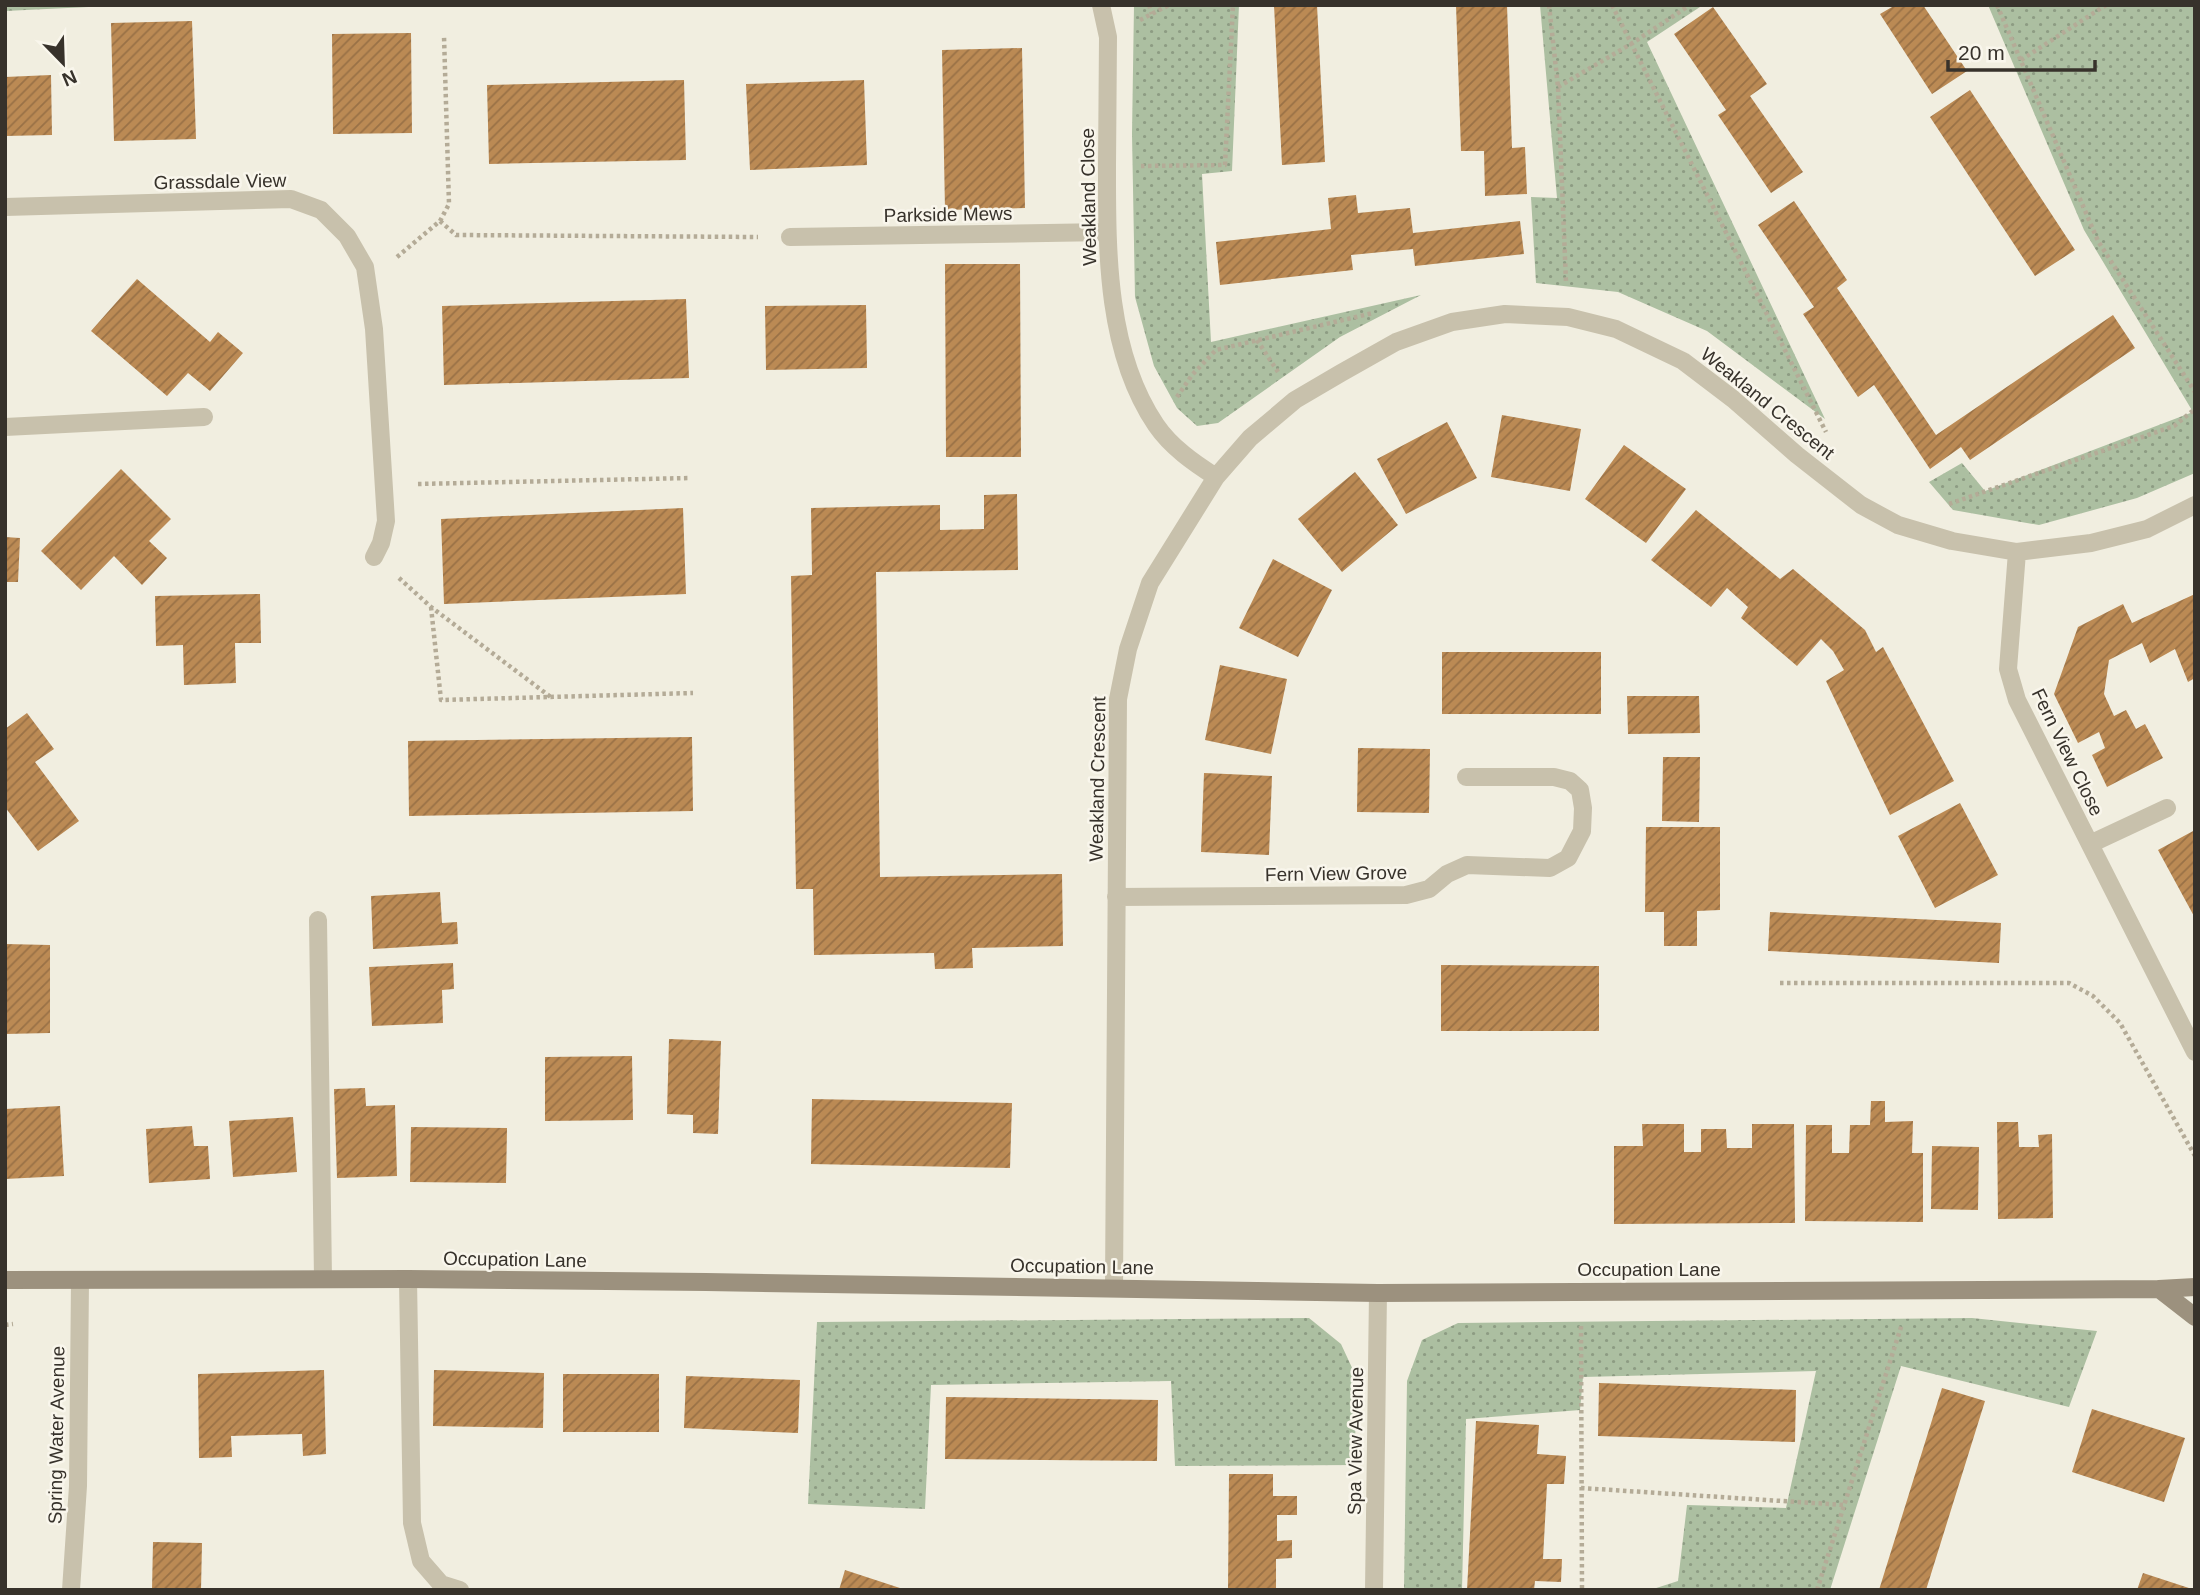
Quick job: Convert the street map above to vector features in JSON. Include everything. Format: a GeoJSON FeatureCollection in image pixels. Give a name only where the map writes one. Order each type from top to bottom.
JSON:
{"type":"FeatureCollection","features":[{"type":"Feature","properties":{"kind":"street","name":"Weakland Close"},"geometry":{"type":"LineString","coordinates":[[1101,5],[1108,37],[1107,232],[1119,340],[1136,390],[1157,426],[1189,460],[1216,477]]}},
{"type":"Feature","properties":{"kind":"street","name":"Grassdale View"},"geometry":{"type":"LineString","coordinates":[[5,207],[290,199],[321,210],[347,236],[365,267],[374,329],[386,521],[381,543],[374,557]]}},
{"type":"Feature","properties":{"kind":"street","name":"Parkside Mews"},"geometry":{"type":"LineString","coordinates":[[790,237],[1107,232]]}},
{"type":"Feature","properties":{"kind":"street","name":"Weakland Crescent"},"geometry":{"type":"LineString","coordinates":[[1114,1287],[1118,698],[1128,649],[1150,583],[1216,477],[1250,438],[1295,400],[1396,342],[1452,323],[1505,314],[1568,317],[1616,329],[1684,361],[1861,505],[1898,525],[1952,541],[2017,552],[2091,543],[2147,529],[2195,505]]}},
{"type":"Feature","properties":{"kind":"street"},"geometry":{"type":"LineString","coordinates":[[5,427],[204,417]]}},
{"type":"Feature","properties":{"kind":"street","name":"Fern View Close"},"geometry":{"type":"LineString","coordinates":[[2017,552],[2008,669],[2017,700],[2195,1052]]}},
{"type":"Feature","properties":{"kind":"street","name":"Fern View Grove"},"geometry":{"type":"LineString","coordinates":[[1116,897],[1406,895],[1429,889],[1447,874],[1467,865],[1550,868],[1568,859],[1582,831],[1583,808],[1580,790],[1570,781],[1554,778],[1466,777]]}},
{"type":"Feature","properties":{"kind":"street","name":"Fern View Close"},"geometry":{"type":"LineString","coordinates":[[2090,844],[2167,808]]}},
{"type":"Feature","properties":{"kind":"street"},"geometry":{"type":"LineString","coordinates":[[318,919],[323,1279]]}},
{"type":"Feature","properties":{"kind":"street"},"geometry":{"type":"LineString","coordinates":[[408,1279],[412,1523],[421,1561],[441,1584],[460,1590]]}},
{"type":"Feature","properties":{"kind":"street","name":"Occupation Lane"},"geometry":{"type":"LineString","coordinates":[[5,1280],[408,1279],[1114,1287],[1378,1293],[2195,1287]]}},
{"type":"Feature","properties":{"kind":"street","name":"Spring Water Avenue"},"geometry":{"type":"LineString","coordinates":[[71,1590],[78,1486],[80,1280]]}},
{"type":"Feature","properties":{"kind":"street"},"geometry":{"type":"LineString","coordinates":[[2159,1289],[2195,1317]]}},
{"type":"Feature","properties":{"kind":"street","name":"Spa View Avenue"},"geometry":{"type":"LineString","coordinates":[[1374,1590],[1378,1293]]}},
{"type":"Feature","properties":{"kind":"path"},"geometry":{"type":"LineString","coordinates":[[1149,5],[1152,14]]}},
{"type":"Feature","properties":{"kind":"path"},"geometry":{"type":"LineString","coordinates":[[1107,166],[1225,165],[1233,5]]}},
{"type":"Feature","properties":{"kind":"path"},"geometry":{"type":"LineString","coordinates":[[1549,5],[1558,87],[1568,317]]}},
{"type":"Feature","properties":{"kind":"path"},"geometry":{"type":"LineString","coordinates":[[1612,5],[1828,437]]}},
{"type":"Feature","properties":{"kind":"path"},"geometry":{"type":"LineString","coordinates":[[1558,87],[1690,5]]}},
{"type":"Feature","properties":{"kind":"path"},"geometry":{"type":"LineString","coordinates":[[1997,5],[2098,241],[2195,392]]}},
{"type":"Feature","properties":{"kind":"path"},"geometry":{"type":"LineString","coordinates":[[2021,60],[2106,5]]}},
{"type":"Feature","properties":{"kind":"path"},"geometry":{"type":"LineString","coordinates":[[367,282],[440,221],[449,204],[444,36]]}},
{"type":"Feature","properties":{"kind":"path"},"geometry":{"type":"LineString","coordinates":[[440,221],[456,235],[790,237]]}},
{"type":"Feature","properties":{"kind":"path"},"geometry":{"type":"LineString","coordinates":[[1157,426],[1192,375],[1216,350],[1372,313],[1385,315]]}},
{"type":"Feature","properties":{"kind":"path"},"geometry":{"type":"LineString","coordinates":[[1898,525],[1959,500],[2174,426],[2195,409]]}},
{"type":"Feature","properties":{"kind":"path"},"geometry":{"type":"LineString","coordinates":[[384,485],[690,478]]}},
{"type":"Feature","properties":{"kind":"path"},"geometry":{"type":"LineString","coordinates":[[374,557],[431,607],[552,698]]}},
{"type":"Feature","properties":{"kind":"path"},"geometry":{"type":"LineString","coordinates":[[431,607],[441,700],[693,693]]}},
{"type":"Feature","properties":{"kind":"path"},"geometry":{"type":"LineString","coordinates":[[1780,983],[2069,982],[2093,996],[2120,1023],[2195,1156]]}},
{"type":"Feature","properties":{"kind":"path"},"geometry":{"type":"LineString","coordinates":[[1818,1590],[1913,1289]]}},
{"type":"Feature","properties":{"kind":"path"},"geometry":{"type":"LineString","coordinates":[[1581,1291],[1582,1590]]}},
{"type":"Feature","properties":{"kind":"path"},"geometry":{"type":"LineString","coordinates":[[5,1325],[13,1324]]}},
{"type":"Feature","properties":{"kind":"path"},"geometry":{"type":"LineString","coordinates":[[1581,1488],[1844,1505]]}},
{"type":"Feature","properties":{"kind":"green space"},"geometry":{"type":"Polygon","coordinates":[[[5,5],[130,5],[5,11],[5,5]]]}},
{"type":"Feature","properties":{"kind":"green space"},"geometry":{"type":"Polygon","coordinates":[[[1134,5],[1239,5],[1232,171],[1202,174],[1211,342],[1421,295],[1340,337],[1218,423],[1197,426],[1177,408],[1154,366],[1135,297],[1132,134],[1134,5]]]}},
{"type":"Feature","properties":{"kind":"green space"},"geometry":{"type":"Polygon","coordinates":[[[1540,5],[1703,5],[1647,42],[1825,419],[1707,331],[1618,292],[1536,283],[1531,197],[1557,198],[1540,5]]]}},
{"type":"Feature","properties":{"kind":"green space"},"geometry":{"type":"Polygon","coordinates":[[[1988,5],[2195,5],[2195,473],[2137,498],[2039,525],[1953,510],[1929,482],[1962,463],[1985,491],[2193,412],[2084,230],[1988,5]]]}},
{"type":"Feature","properties":{"kind":"green space"},"geometry":{"type":"Polygon","coordinates":[[[1309,1318],[1341,1344],[1354,1372],[1356,1465],[1175,1466],[1171,1381],[931,1385],[925,1509],[808,1504],[817,1322],[1309,1318]]]}},
{"type":"Feature","properties":{"kind":"green space"},"geometry":{"type":"Polygon","coordinates":[[[1972,1318],[2097,1331],[2069,1407],[1901,1366],[1830,1590],[1650,1590],[1678,1581],[1687,1505],[1786,1508],[1816,1371],[1583,1377],[1580,1410],[1466,1419],[1462,1590],[1404,1590],[1407,1381],[1422,1340],[1458,1323],[1972,1318]]]}},
{"type":"Feature","properties":{"kind":"building"},"geometry":{"type":"Polygon","coordinates":[[[1274,5],[1317,5],[1325,162],[1282,165],[1274,5]]]}},
{"type":"Feature","properties":{"kind":"building"},"geometry":{"type":"Polygon","coordinates":[[[1456,5],[1507,5],[1512,148],[1525,147],[1527,194],[1485,196],[1484,151],[1461,151],[1456,5]]]}},
{"type":"Feature","properties":{"kind":"building"},"geometry":{"type":"Polygon","coordinates":[[[1891,5],[1923,5],[1967,71],[1932,94],[1880,14],[1892,7],[1891,5]]]}},
{"type":"Feature","properties":{"kind":"building"},"geometry":{"type":"Polygon","coordinates":[[[1713,7],[1767,84],[1750,96],[1803,172],[1771,193],[1718,115],[1726,110],[1674,34],[1713,7]]]}},
{"type":"Feature","properties":{"kind":"building"},"geometry":{"type":"Polygon","coordinates":[[[192,21],[196,139],[114,141],[111,23],[192,21]]]}},
{"type":"Feature","properties":{"kind":"building"},"geometry":{"type":"Polygon","coordinates":[[[411,33],[412,133],[333,134],[332,34],[411,33]]]}},
{"type":"Feature","properties":{"kind":"building"},"geometry":{"type":"Polygon","coordinates":[[[1022,48],[1025,208],[945,210],[942,50],[1022,48]]]}},
{"type":"Feature","properties":{"kind":"building"},"geometry":{"type":"Polygon","coordinates":[[[51,75],[52,135],[5,136],[5,77],[51,75]]]}},
{"type":"Feature","properties":{"kind":"building"},"geometry":{"type":"Polygon","coordinates":[[[684,80],[686,160],[489,164],[487,85],[684,80]]]}},
{"type":"Feature","properties":{"kind":"building"},"geometry":{"type":"Polygon","coordinates":[[[864,80],[867,165],[750,170],[746,84],[864,80]]]}},
{"type":"Feature","properties":{"kind":"building"},"geometry":{"type":"Polygon","coordinates":[[[1970,90],[2075,250],[2035,276],[1930,117],[1970,90]]]}},
{"type":"Feature","properties":{"kind":"building"},"geometry":{"type":"Polygon","coordinates":[[[1356,195],[1358,213],[1410,208],[1413,233],[1520,221],[1524,254],[1415,266],[1413,249],[1351,255],[1353,270],[1220,285],[1216,242],[1331,229],[1328,198],[1356,195]]]}},
{"type":"Feature","properties":{"kind":"building"},"geometry":{"type":"Polygon","coordinates":[[[1794,201],[1847,280],[1837,288],[1936,435],[2113,315],[2135,348],[1970,460],[1961,447],[1930,469],[1874,385],[1858,397],[1803,314],[1814,307],[1758,225],[1794,201]]]}},
{"type":"Feature","properties":{"kind":"building"},"geometry":{"type":"Polygon","coordinates":[[[945,264],[1020,264],[1021,457],[946,457],[945,264]]]}},
{"type":"Feature","properties":{"kind":"building"},"geometry":{"type":"Polygon","coordinates":[[[137,279],[210,342],[218,332],[243,353],[210,391],[188,373],[167,396],[91,331],[137,279]]]}},
{"type":"Feature","properties":{"kind":"building"},"geometry":{"type":"Polygon","coordinates":[[[686,299],[689,378],[444,385],[442,306],[686,299]]]}},
{"type":"Feature","properties":{"kind":"building"},"geometry":{"type":"Polygon","coordinates":[[[866,305],[867,368],[766,370],[765,306],[866,305]]]}},
{"type":"Feature","properties":{"kind":"building"},"geometry":{"type":"Polygon","coordinates":[[[1502,415],[1581,429],[1570,491],[1491,477],[1502,415]]]}},
{"type":"Feature","properties":{"kind":"building"},"geometry":{"type":"Polygon","coordinates":[[[1447,422],[1477,478],[1406,514],[1377,459],[1447,422]]]}},
{"type":"Feature","properties":{"kind":"building"},"geometry":{"type":"Polygon","coordinates":[[[1624,445],[1686,489],[1646,543],[1585,499],[1624,445]]]}},
{"type":"Feature","properties":{"kind":"building"},"geometry":{"type":"Polygon","coordinates":[[[121,469],[171,519],[149,541],[167,558],[142,585],[114,556],[81,590],[41,551],[121,469]]]}},
{"type":"Feature","properties":{"kind":"building"},"geometry":{"type":"Polygon","coordinates":[[[1355,472],[1398,525],[1342,572],[1298,519],[1355,472]]]}},
{"type":"Feature","properties":{"kind":"building"},"geometry":{"type":"Polygon","coordinates":[[[1017,494],[1018,570],[876,572],[880,877],[1062,874],[1063,946],[972,948],[973,968],[935,969],[934,953],[814,955],[813,889],[796,889],[791,576],[812,575],[811,508],[940,505],[940,530],[984,529],[984,495],[1017,494]]]}},
{"type":"Feature","properties":{"kind":"building"},"geometry":{"type":"Polygon","coordinates":[[[683,508],[686,594],[444,604],[441,519],[683,508]]]}},
{"type":"Feature","properties":{"kind":"building"},"geometry":{"type":"Polygon","coordinates":[[[1696,510],[1780,579],[1793,569],[1865,630],[1876,652],[1883,647],[1954,781],[1890,815],[1826,681],[1844,670],[1833,651],[1821,639],[1797,666],[1741,618],[1748,607],[1727,588],[1711,607],[1651,560],[1696,510]]]}},
{"type":"Feature","properties":{"kind":"building"},"geometry":{"type":"Polygon","coordinates":[[[5,537],[20,538],[18,582],[5,582],[5,537]]]}},
{"type":"Feature","properties":{"kind":"building"},"geometry":{"type":"Polygon","coordinates":[[[1273,559],[1332,590],[1298,657],[1239,628],[1273,559]]]}},
{"type":"Feature","properties":{"kind":"building"},"geometry":{"type":"Polygon","coordinates":[[[260,594],[261,643],[235,643],[236,683],[184,685],[183,645],[156,646],[155,596],[260,594]]]}},
{"type":"Feature","properties":{"kind":"building"},"geometry":{"type":"Polygon","coordinates":[[[2195,594],[2195,678],[2188,682],[2175,649],[2150,663],[2142,643],[2109,660],[2104,694],[2114,716],[2126,710],[2136,729],[2145,724],[2163,758],[2107,787],[2092,755],[2105,748],[2099,732],[2078,743],[2054,694],[2078,627],[2123,604],[2132,623],[2195,594]]]}},
{"type":"Feature","properties":{"kind":"building"},"geometry":{"type":"Polygon","coordinates":[[[1442,652],[1601,652],[1601,714],[1442,714],[1442,652]]]}},
{"type":"Feature","properties":{"kind":"building"},"geometry":{"type":"Polygon","coordinates":[[[1220,665],[1287,679],[1271,754],[1205,740],[1220,665]]]}},
{"type":"Feature","properties":{"kind":"building"},"geometry":{"type":"Polygon","coordinates":[[[1627,696],[1699,696],[1700,733],[1628,734],[1627,696]]]}},
{"type":"Feature","properties":{"kind":"building"},"geometry":{"type":"Polygon","coordinates":[[[27,713],[54,749],[35,762],[79,821],[38,851],[5,807],[5,729],[27,713]]]}},
{"type":"Feature","properties":{"kind":"building"},"geometry":{"type":"Polygon","coordinates":[[[692,737],[693,811],[409,816],[408,741],[692,737]]]}},
{"type":"Feature","properties":{"kind":"building"},"geometry":{"type":"Polygon","coordinates":[[[1358,748],[1430,749],[1429,813],[1357,812],[1358,748]]]}},
{"type":"Feature","properties":{"kind":"building"},"geometry":{"type":"Polygon","coordinates":[[[1663,757],[1700,757],[1699,822],[1662,821],[1663,757]]]}},
{"type":"Feature","properties":{"kind":"building"},"geometry":{"type":"Polygon","coordinates":[[[1204,773],[1272,776],[1269,855],[1201,852],[1204,773]]]}},
{"type":"Feature","properties":{"kind":"building"},"geometry":{"type":"Polygon","coordinates":[[[1960,803],[1998,875],[1935,908],[1898,836],[1960,803]]]}},
{"type":"Feature","properties":{"kind":"building"},"geometry":{"type":"Polygon","coordinates":[[[1646,827],[1720,827],[1720,910],[1697,911],[1697,946],[1664,946],[1664,912],[1645,912],[1646,827]]]}},
{"type":"Feature","properties":{"kind":"building"},"geometry":{"type":"Polygon","coordinates":[[[2195,830],[2195,918],[2158,850],[2195,830]]]}},
{"type":"Feature","properties":{"kind":"building"},"geometry":{"type":"Polygon","coordinates":[[[440,892],[442,923],[457,922],[458,944],[373,949],[371,896],[440,892]]]}},
{"type":"Feature","properties":{"kind":"building"},"geometry":{"type":"Polygon","coordinates":[[[1770,912],[2001,923],[1999,963],[1768,951],[1770,912]]]}},
{"type":"Feature","properties":{"kind":"building"},"geometry":{"type":"Polygon","coordinates":[[[5,944],[50,945],[50,1033],[5,1034],[5,944]]]}},
{"type":"Feature","properties":{"kind":"building"},"geometry":{"type":"Polygon","coordinates":[[[453,963],[454,989],[442,990],[443,1023],[372,1026],[369,967],[453,963]]]}},
{"type":"Feature","properties":{"kind":"building"},"geometry":{"type":"Polygon","coordinates":[[[1441,965],[1599,966],[1599,1031],[1441,1031],[1441,965]]]}},
{"type":"Feature","properties":{"kind":"building"},"geometry":{"type":"Polygon","coordinates":[[[669,1039],[721,1041],[718,1134],[693,1133],[693,1115],[667,1114],[669,1039]]]}},
{"type":"Feature","properties":{"kind":"building"},"geometry":{"type":"Polygon","coordinates":[[[632,1056],[633,1120],[545,1121],[545,1057],[632,1056]]]}},
{"type":"Feature","properties":{"kind":"building"},"geometry":{"type":"Polygon","coordinates":[[[365,1088],[366,1106],[395,1105],[397,1176],[337,1178],[334,1089],[365,1088]]]}},
{"type":"Feature","properties":{"kind":"building"},"geometry":{"type":"Polygon","coordinates":[[[812,1099],[1012,1103],[1010,1168],[811,1164],[812,1099]]]}},
{"type":"Feature","properties":{"kind":"building"},"geometry":{"type":"Polygon","coordinates":[[[1871,1101],[1885,1101],[1885,1122],[1913,1121],[1912,1153],[1923,1153],[1923,1222],[1805,1221],[1806,1125],[1832,1125],[1832,1153],[1849,1153],[1850,1125],[1870,1125],[1871,1101]]]}},
{"type":"Feature","properties":{"kind":"building"},"geometry":{"type":"Polygon","coordinates":[[[60,1106],[64,1176],[5,1179],[5,1109],[60,1106]]]}},
{"type":"Feature","properties":{"kind":"building"},"geometry":{"type":"Polygon","coordinates":[[[293,1117],[297,1172],[233,1177],[229,1121],[293,1117]]]}},
{"type":"Feature","properties":{"kind":"building"},"geometry":{"type":"Polygon","coordinates":[[[1997,1122],[2018,1122],[2019,1147],[2039,1147],[2038,1135],[2052,1134],[2053,1218],[1998,1219],[1997,1122]]]}},
{"type":"Feature","properties":{"kind":"building"},"geometry":{"type":"Polygon","coordinates":[[[1642,1124],[1684,1124],[1684,1152],[1701,1152],[1701,1129],[1726,1129],[1727,1148],[1752,1148],[1752,1124],[1794,1124],[1795,1223],[1614,1224],[1614,1146],[1643,1146],[1642,1124]]]}},
{"type":"Feature","properties":{"kind":"building"},"geometry":{"type":"Polygon","coordinates":[[[192,1126],[194,1146],[208,1146],[210,1179],[149,1183],[146,1129],[192,1126]]]}},
{"type":"Feature","properties":{"kind":"building"},"geometry":{"type":"Polygon","coordinates":[[[411,1127],[507,1128],[506,1183],[410,1182],[411,1127]]]}},
{"type":"Feature","properties":{"kind":"building"},"geometry":{"type":"Polygon","coordinates":[[[1932,1146],[1979,1147],[1978,1210],[1931,1209],[1932,1146]]]}},
{"type":"Feature","properties":{"kind":"building"},"geometry":{"type":"Polygon","coordinates":[[[324,1370],[326,1454],[303,1456],[302,1434],[231,1436],[232,1457],[199,1458],[198,1374],[324,1370]]]}},
{"type":"Feature","properties":{"kind":"building"},"geometry":{"type":"Polygon","coordinates":[[[434,1370],[544,1373],[543,1428],[433,1426],[434,1370]]]}},
{"type":"Feature","properties":{"kind":"building"},"geometry":{"type":"Polygon","coordinates":[[[563,1374],[659,1374],[659,1432],[563,1432],[563,1374]]]}},
{"type":"Feature","properties":{"kind":"building"},"geometry":{"type":"Polygon","coordinates":[[[686,1376],[800,1380],[798,1433],[684,1428],[686,1376]]]}},
{"type":"Feature","properties":{"kind":"building"},"geometry":{"type":"Polygon","coordinates":[[[1599,1383],[1796,1390],[1795,1442],[1598,1436],[1599,1383]]]}},
{"type":"Feature","properties":{"kind":"building"},"geometry":{"type":"Polygon","coordinates":[[[1942,1388],[1985,1401],[1926,1590],[1879,1590],[1942,1388]]]}},
{"type":"Feature","properties":{"kind":"building"},"geometry":{"type":"Polygon","coordinates":[[[946,1397],[1158,1400],[1157,1461],[945,1459],[946,1397]]]}},
{"type":"Feature","properties":{"kind":"building"},"geometry":{"type":"Polygon","coordinates":[[[2092,1409],[2185,1438],[2164,1502],[2072,1472],[2092,1409]]]}},
{"type":"Feature","properties":{"kind":"building"},"geometry":{"type":"Polygon","coordinates":[[[1476,1421],[1539,1425],[1537,1454],[1566,1456],[1564,1484],[1547,1484],[1543,1559],[1562,1559],[1561,1582],[1535,1581],[1534,1590],[1467,1590],[1476,1421]]]}},
{"type":"Feature","properties":{"kind":"building"},"geometry":{"type":"Polygon","coordinates":[[[1229,1474],[1273,1474],[1273,1496],[1297,1496],[1297,1515],[1277,1515],[1277,1541],[1292,1540],[1292,1558],[1276,1559],[1276,1590],[1228,1590],[1229,1474]]]}},
{"type":"Feature","properties":{"kind":"building"},"geometry":{"type":"Polygon","coordinates":[[[153,1542],[202,1543],[201,1590],[152,1590],[153,1542]]]}},
{"type":"Feature","properties":{"kind":"building"},"geometry":{"type":"Polygon","coordinates":[[[845,1570],[903,1589],[903,1590],[839,1590],[845,1570]]]}},
{"type":"Feature","properties":{"kind":"building"},"geometry":{"type":"Polygon","coordinates":[[[2143,1573],[2192,1589],[2192,1590],[2137,1590],[2143,1573]]]}}]}
